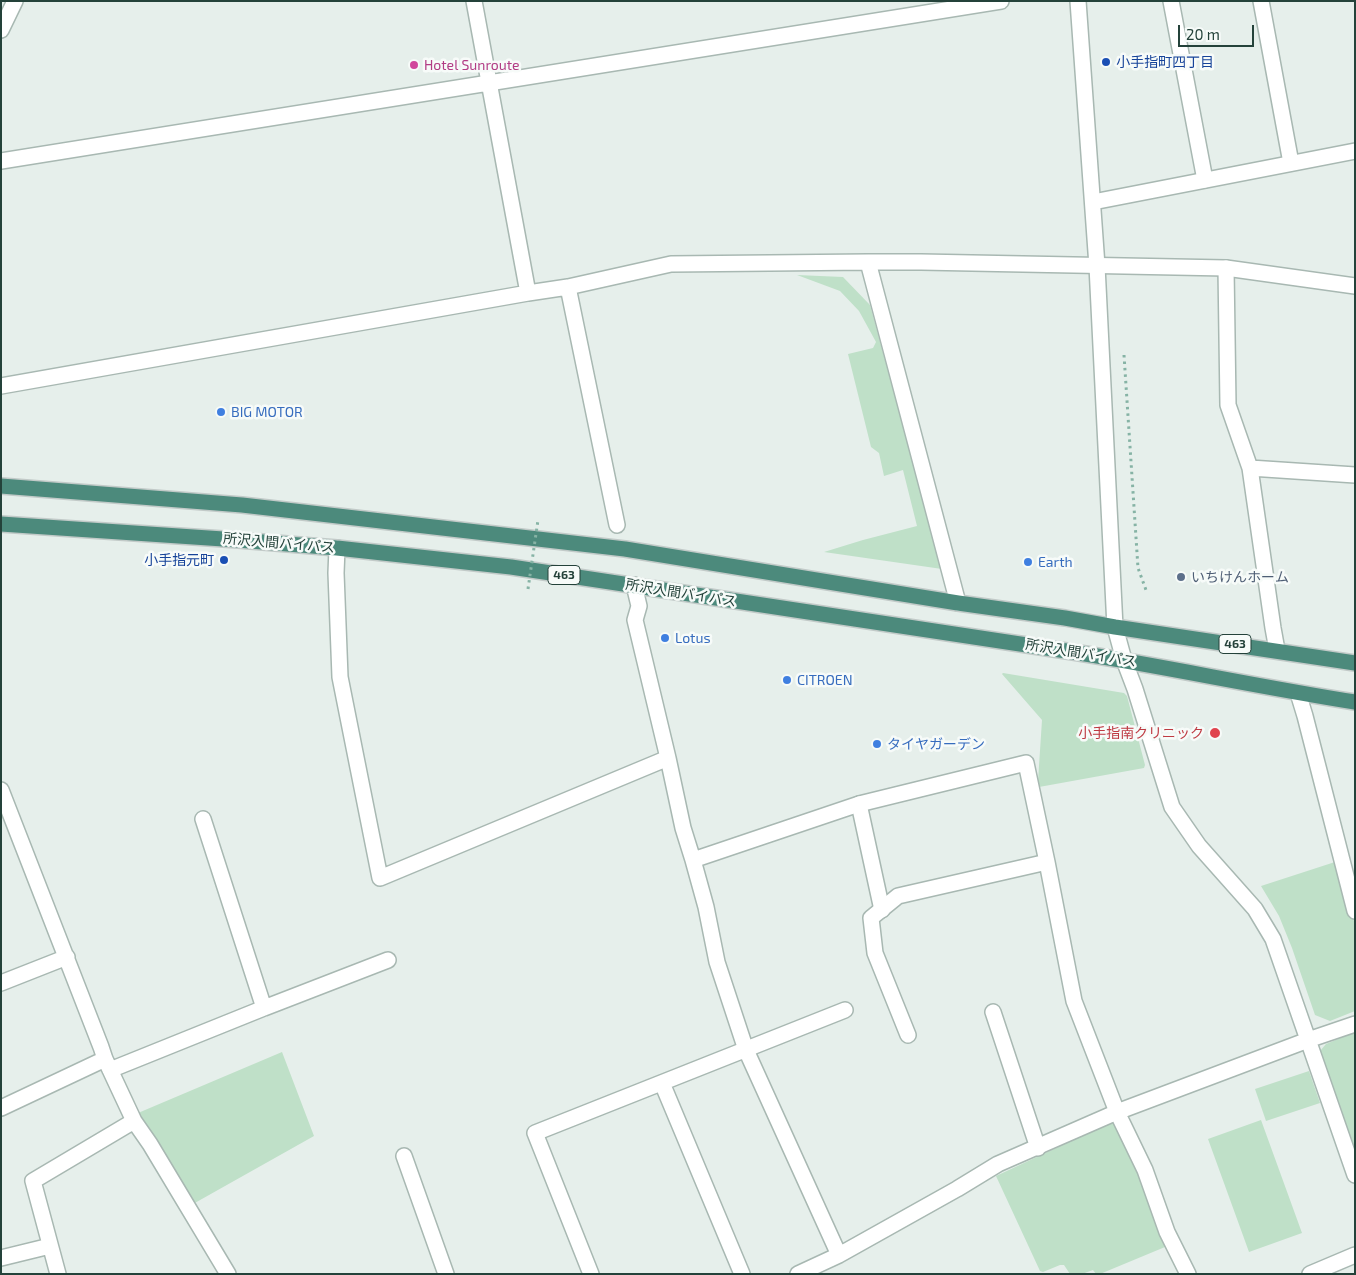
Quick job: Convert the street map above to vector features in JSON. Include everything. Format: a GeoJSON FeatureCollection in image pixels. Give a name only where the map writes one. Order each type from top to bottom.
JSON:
{"type":"FeatureCollection","features":[{"type":"Feature","properties":{"kind":"highway","name":"463"},"geometry":{"type":"LineString","coordinates":[[1,486],[242,505],[625,549],[958,603],[1355,663]]}},
{"type":"Feature","properties":{"kind":"highway","name":"所沢入間バイパス"},"geometry":{"type":"LineString","coordinates":[[1,524],[338,548],[511,567],[1124,660],[1355,702]]}},
{"type":"Feature","properties":{"kind":"street"},"geometry":{"type":"LineString","coordinates":[[1,30],[15,1]]}},
{"type":"Feature","properties":{"kind":"street"},"geometry":{"type":"LineString","coordinates":[[474,1],[528,293]]}},
{"type":"Feature","properties":{"kind":"street"},"geometry":{"type":"LineString","coordinates":[[1,161],[1000,1]]}},
{"type":"Feature","properties":{"kind":"street"},"geometry":{"type":"LineString","coordinates":[[1078,1],[1097,266],[1115,627],[1172,806],[1199,846],[1255,909],[1273,939],[1354,1172]]}},
{"type":"Feature","properties":{"kind":"street"},"geometry":{"type":"LineString","coordinates":[[1171,1],[1205,180]]}},
{"type":"Feature","properties":{"kind":"street"},"geometry":{"type":"LineString","coordinates":[[1261,1],[1291,163]]}},
{"type":"Feature","properties":{"kind":"street"},"geometry":{"type":"LineString","coordinates":[[1092,202],[1355,151]]}},
{"type":"Feature","properties":{"kind":"street"},"geometry":{"type":"LineString","coordinates":[[868,262],[958,603]]}},
{"type":"Feature","properties":{"kind":"street"},"geometry":{"type":"LineString","coordinates":[[1,386],[568,287],[671,264],[921,262],[1226,268],[1355,286]]}},
{"type":"Feature","properties":{"kind":"street"},"geometry":{"type":"LineString","coordinates":[[1226,268],[1228,405],[1250,468],[1277,650]]}},
{"type":"Feature","properties":{"kind":"street"},"geometry":{"type":"LineString","coordinates":[[568,287],[618,525]]}},
{"type":"Feature","properties":{"kind":"street"},"geometry":{"type":"LineString","coordinates":[[1250,468],[1355,475]]}},
{"type":"Feature","properties":{"kind":"street"},"geometry":{"type":"LineString","coordinates":[[338,548],[336,573],[340,677],[380,878],[668,758]]}},
{"type":"Feature","properties":{"kind":"street"},"geometry":{"type":"LineString","coordinates":[[634,586],[639,606],[635,620],[683,828],[706,907],[717,962],[746,1050],[839,1255]]}},
{"type":"Feature","properties":{"kind":"street"},"geometry":{"type":"LineString","coordinates":[[1298,693],[1355,911]]}},
{"type":"Feature","properties":{"kind":"street"},"geometry":{"type":"LineString","coordinates":[[693,860],[858,804],[1026,763],[1074,1001],[1117,1112],[1145,1170],[1167,1232],[1188,1274]]}},
{"type":"Feature","properties":{"kind":"street"},"geometry":{"type":"LineString","coordinates":[[1,790],[67,957],[107,1065],[134,1121],[150,1144],[228,1274]]}},
{"type":"Feature","properties":{"kind":"street"},"geometry":{"type":"LineString","coordinates":[[858,804],[882,910]]}},
{"type":"Feature","properties":{"kind":"street"},"geometry":{"type":"LineString","coordinates":[[203,819],[264,1008]]}},
{"type":"Feature","properties":{"kind":"street"},"geometry":{"type":"LineString","coordinates":[[908,1035],[875,953],[871,918],[898,896],[1047,862]]}},
{"type":"Feature","properties":{"kind":"street"},"geometry":{"type":"LineString","coordinates":[[1,983],[67,957]]}},
{"type":"Feature","properties":{"kind":"street"},"geometry":{"type":"LineString","coordinates":[[1,1108],[107,1065],[264,1008],[388,960]]}},
{"type":"Feature","properties":{"kind":"street"},"geometry":{"type":"LineString","coordinates":[[591,1274],[535,1134],[845,1010]]}},
{"type":"Feature","properties":{"kind":"street"},"geometry":{"type":"LineString","coordinates":[[993,1012],[1038,1148]]}},
{"type":"Feature","properties":{"kind":"street"},"geometry":{"type":"LineString","coordinates":[[808,1272],[998,1164],[1117,1112],[1355,1024]]}},
{"type":"Feature","properties":{"kind":"street"},"geometry":{"type":"LineString","coordinates":[[662,1083],[742,1274]]}},
{"type":"Feature","properties":{"kind":"street"},"geometry":{"type":"LineString","coordinates":[[58,1274],[33,1181],[134,1121]]}},
{"type":"Feature","properties":{"kind":"street"},"geometry":{"type":"LineString","coordinates":[[404,1156],[446,1274]]}},
{"type":"Feature","properties":{"kind":"street"},"geometry":{"type":"LineString","coordinates":[[1,1258],[50,1246]]}},
{"type":"Feature","properties":{"kind":"street"},"geometry":{"type":"LineString","coordinates":[[1310,1274],[1355,1255]]}},
{"type":"Feature","properties":{"kind":"path"},"geometry":{"type":"LineString","coordinates":[[528,589],[538,520]]}},
{"type":"Feature","properties":{"kind":"green space"},"geometry":{"type":"Polygon","coordinates":[[[797,275],[843,277],[870,305],[942,569],[824,552],[917,526],[903,470],[884,476],[879,453],[871,447],[848,354],[873,348],[876,342],[859,311],[840,291],[797,275]]]}},
{"type":"Feature","properties":{"kind":"green space"},"geometry":{"type":"Polygon","coordinates":[[[1003,673],[1124,693],[1127,696],[1145,765],[1144,768],[1039,787],[1042,720],[1003,673]]]}},
{"type":"Feature","properties":{"kind":"green space"},"geometry":{"type":"Polygon","coordinates":[[[1338,861],[1355,925],[1355,1011],[1330,1021],[1315,1015],[1279,916],[1261,886],[1338,861]]]}},
{"type":"Feature","properties":{"kind":"green space"},"geometry":{"type":"Polygon","coordinates":[[[1355,1032],[1355,1155],[1320,1051],[1326,1044],[1355,1032]]]}},
{"type":"Feature","properties":{"kind":"green space"},"geometry":{"type":"Polygon","coordinates":[[[282,1052],[314,1136],[193,1204],[138,1113],[282,1052]]]}},
{"type":"Feature","properties":{"kind":"green space"},"geometry":{"type":"Polygon","coordinates":[[[1309,1071],[1320,1103],[1266,1121],[1255,1089],[1309,1071]]]}},
{"type":"Feature","properties":{"kind":"green space"},"geometry":{"type":"Polygon","coordinates":[[[1261,1120],[1302,1233],[1249,1252],[1208,1139],[1261,1120]]]}},
{"type":"Feature","properties":{"kind":"green space"},"geometry":{"type":"Polygon","coordinates":[[[1112,1122],[1118,1123],[1168,1244],[1165,1247],[1100,1274],[1096,1274],[1093,1270],[1082,1274],[1070,1274],[1064,1265],[1043,1272],[1040,1271],[996,1176],[1112,1122]]]}},
{"type":"Feature","properties":{"kind":"place","name":"小手指町四丁目"},"geometry":{"type":"Point","coordinates":[1106,62]}},
{"type":"Feature","properties":{"kind":"place","name":"Hotel Sunroute"},"geometry":{"type":"Point","coordinates":[414,65]}},
{"type":"Feature","properties":{"kind":"place","name":"BIG MOTOR"},"geometry":{"type":"Point","coordinates":[221,412]}},
{"type":"Feature","properties":{"kind":"place","name":"小手指元町"},"geometry":{"type":"Point","coordinates":[224,560]}},
{"type":"Feature","properties":{"kind":"place","name":"Earth"},"geometry":{"type":"Point","coordinates":[1028,562]}},
{"type":"Feature","properties":{"kind":"place","name":"いちけんホーム"},"geometry":{"type":"Point","coordinates":[1181,577]}},
{"type":"Feature","properties":{"kind":"place","name":"Lotus"},"geometry":{"type":"Point","coordinates":[665,638]}},
{"type":"Feature","properties":{"kind":"place","name":"CITROEN"},"geometry":{"type":"Point","coordinates":[787,680]}},
{"type":"Feature","properties":{"kind":"place","name":"小手指南クリニック"},"geometry":{"type":"Point","coordinates":[1215,733]}},
{"type":"Feature","properties":{"kind":"place","name":"タイヤガーデン"},"geometry":{"type":"Point","coordinates":[877,744]}}]}
